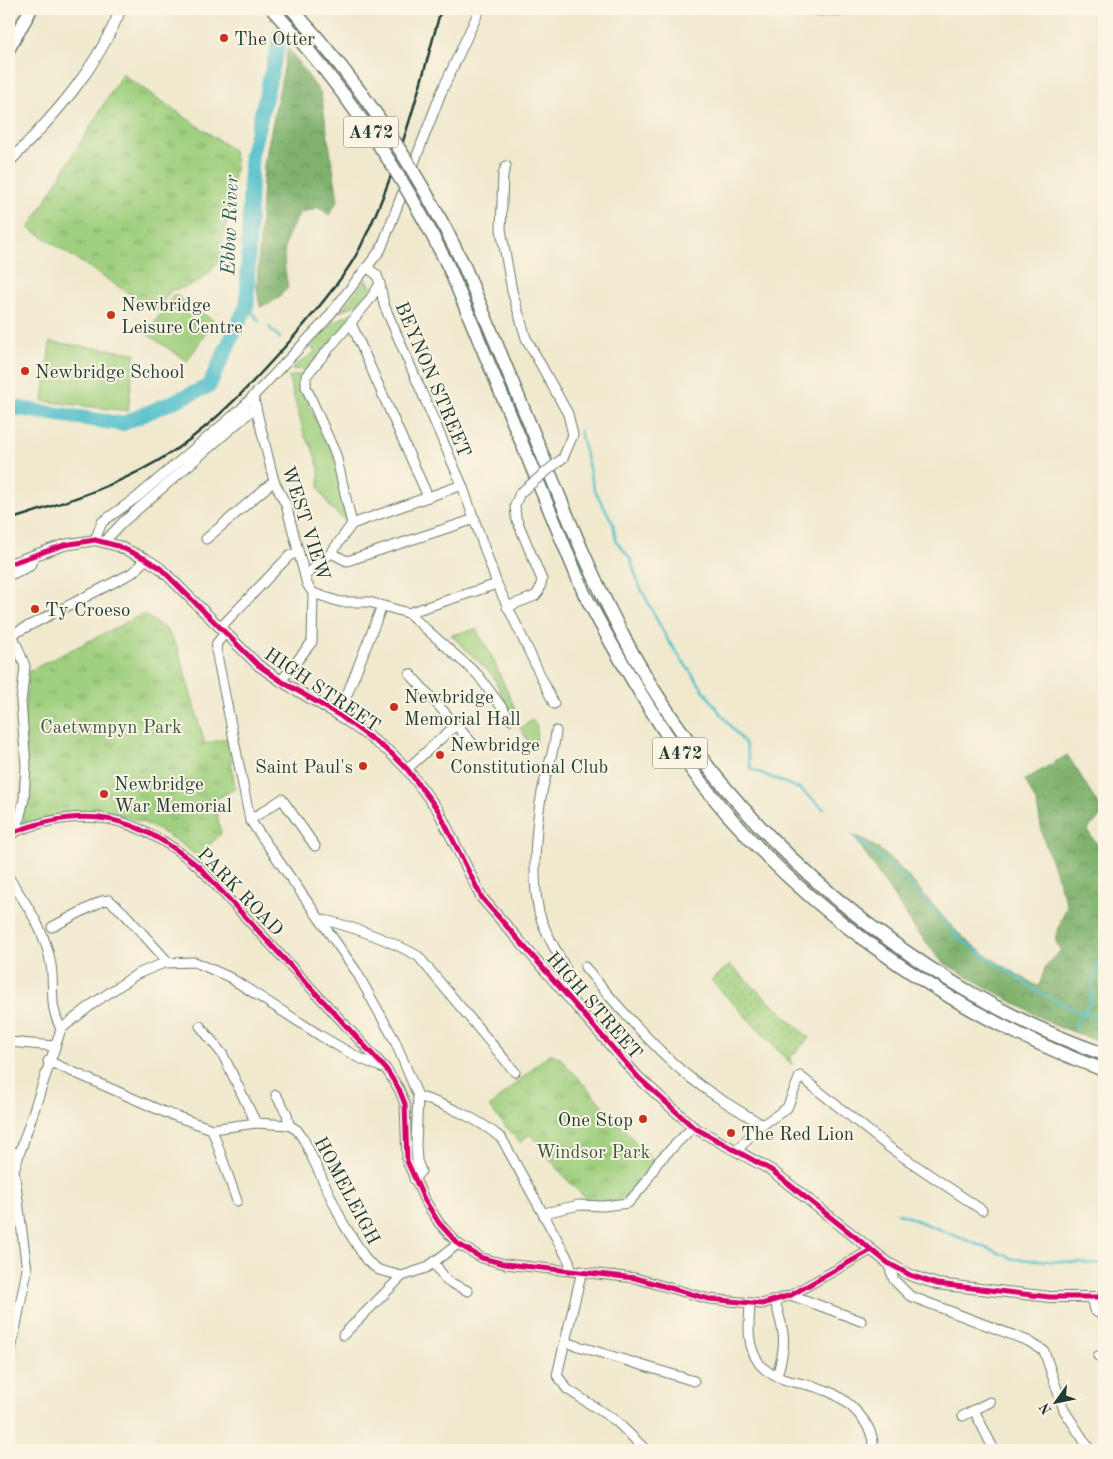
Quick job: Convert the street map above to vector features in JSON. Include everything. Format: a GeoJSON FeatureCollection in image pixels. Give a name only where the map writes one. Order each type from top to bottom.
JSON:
{"type":"FeatureCollection","features":[{"type":"Feature","properties":{"kind":"main road"},"geometry":{"type":"LineString","coordinates":[[9,48],[31,9]]}},
{"type":"Feature","properties":{"kind":"main road","name":"A472"},"geometry":{"type":"LineString","coordinates":[[272,9],[319,62],[356,110],[398,172],[426,221],[450,270],[584,592],[610,644],[685,761],[754,841],[811,896],[857,934],[910,972],[981,1015],[1079,1061],[1104,1070]]}},
{"type":"Feature","properties":{"kind":"main road","name":"A472"},"geometry":{"type":"LineString","coordinates":[[292,9],[347,72],[390,131],[439,213],[465,268],[582,551],[610,611],[648,680],[697,752],[743,807],[798,865],[882,934],[933,969],[979,996],[1041,1028],[1104,1054]]}},
{"type":"Feature","properties":{"kind":"street"},"geometry":{"type":"LineString","coordinates":[[9,162],[48,121],[95,63],[121,9]]}},
{"type":"Feature","properties":{"kind":"street"},"geometry":{"type":"LineString","coordinates":[[100,541],[102,522],[136,498],[217,431],[326,321],[368,268],[380,249],[441,93],[480,9]]}},
{"type":"Feature","properties":{"kind":"street"},"geometry":{"type":"LineString","coordinates":[[506,166],[503,174],[501,229],[512,291],[526,338],[568,414],[574,435],[563,458],[520,493],[516,505],[516,518],[542,580],[539,592],[535,596],[507,607]]}},
{"type":"Feature","properties":{"kind":"street"},"geometry":{"type":"LineString","coordinates":[[352,524],[336,455],[306,387],[306,376],[351,323],[380,284],[377,275],[368,268]]}},
{"type":"Feature","properties":{"kind":"street","name":"BEYNON STREET"},"geometry":{"type":"LineString","coordinates":[[380,284],[384,304],[462,485],[497,584],[554,704]]}},
{"type":"Feature","properties":{"kind":"street"},"geometry":{"type":"LineString","coordinates":[[351,323],[428,497]]}},
{"type":"Feature","properties":{"kind":"street","name":"WEST VIEW"},"geometry":{"type":"LineString","coordinates":[[253,396],[274,481],[286,505],[305,576],[313,593],[312,642],[281,681]]}},
{"type":"Feature","properties":{"kind":"street"},"geometry":{"type":"LineString","coordinates":[[100,541],[256,407]]}},
{"type":"Feature","properties":{"kind":"street"},"geometry":{"type":"LineString","coordinates":[[206,539],[274,481]]}},
{"type":"Feature","properties":{"kind":"street"},"geometry":{"type":"LineString","coordinates":[[305,576],[331,553],[352,524],[462,485]]}},
{"type":"Feature","properties":{"kind":"street"},"geometry":{"type":"LineString","coordinates":[[331,553],[347,560],[475,519]]}},
{"type":"Feature","properties":{"kind":"street","name":"HIGH STREET"},"geometry":{"type":"LineString","coordinates":[[9,564],[64,545],[100,541],[146,558],[160,568],[258,665],[281,681],[340,714],[392,753],[407,769],[438,810],[482,898],[638,1077],[693,1127],[771,1170],[888,1263],[910,1275],[937,1284],[1050,1297],[1104,1297]]}},
{"type":"Feature","properties":{"kind":"street"},"geometry":{"type":"LineString","coordinates":[[298,552],[289,556],[222,630],[216,646],[250,820],[356,971],[395,1041],[418,1096],[416,1144],[417,1161],[421,1171],[414,1179]]}},
{"type":"Feature","properties":{"kind":"street"},"geometry":{"type":"LineString","coordinates":[[9,575],[29,566],[34,556]]}},
{"type":"Feature","properties":{"kind":"street"},"geometry":{"type":"LineString","coordinates":[[12,833],[24,799],[26,766],[21,702],[24,666],[10,632],[132,573],[146,558]]}},
{"type":"Feature","properties":{"kind":"street"},"geometry":{"type":"LineString","coordinates":[[408,614],[497,584]]}},
{"type":"Feature","properties":{"kind":"street"},"geometry":{"type":"LineString","coordinates":[[313,593],[340,602],[369,602],[408,614],[478,674],[511,720]]}},
{"type":"Feature","properties":{"kind":"street"},"geometry":{"type":"LineString","coordinates":[[340,714],[382,606]]}},
{"type":"Feature","properties":{"kind":"street"},"geometry":{"type":"LineString","coordinates":[[410,674],[472,744]]}},
{"type":"Feature","properties":{"kind":"street"},"geometry":{"type":"LineString","coordinates":[[407,769],[456,725]]}},
{"type":"Feature","properties":{"kind":"street"},"geometry":{"type":"LineString","coordinates":[[556,731],[555,749],[546,776],[537,828],[535,883],[540,913],[549,940],[569,973],[573,985],[567,997]]}},
{"type":"Feature","properties":{"kind":"street"},"geometry":{"type":"LineString","coordinates":[[250,820],[282,799],[315,846]]}},
{"type":"Feature","properties":{"kind":"street","name":"PARK ROAD"},"geometry":{"type":"LineString","coordinates":[[12,833],[63,819],[96,817],[134,825],[171,844],[199,867],[386,1069],[405,1104],[407,1161],[414,1179],[439,1223],[458,1244],[482,1258],[505,1264],[635,1278],[709,1299],[750,1304],[775,1301],[791,1295],[871,1250]]}},
{"type":"Feature","properties":{"kind":"street"},"geometry":{"type":"LineString","coordinates":[[9,878],[29,908],[43,934],[52,966],[53,1013],[61,1029]]}},
{"type":"Feature","properties":{"kind":"street"},"geometry":{"type":"LineString","coordinates":[[52,927],[102,901],[109,900],[124,913],[168,962]]}},
{"type":"Feature","properties":{"kind":"street"},"geometry":{"type":"LineString","coordinates":[[320,919],[352,927],[399,946],[418,956],[515,1072]]}},
{"type":"Feature","properties":{"kind":"street"},"geometry":{"type":"LineString","coordinates":[[9,1360],[27,1270],[14,1170],[48,1061],[61,1029],[94,1003],[137,974],[168,962],[196,962],[229,978],[320,1036],[358,1057],[386,1069]]}},
{"type":"Feature","properties":{"kind":"street"},"geometry":{"type":"LineString","coordinates":[[584,967],[625,1015],[672,1062],[715,1096],[763,1125]]}},
{"type":"Feature","properties":{"kind":"street"},"geometry":{"type":"LineString","coordinates":[[200,1026],[223,1055],[256,1124]]}},
{"type":"Feature","properties":{"kind":"street"},"geometry":{"type":"LineString","coordinates":[[9,1042],[54,1046]]}},
{"type":"Feature","properties":{"kind":"street","name":"HOMELEIGH"},"geometry":{"type":"LineString","coordinates":[[48,1061],[164,1112],[212,1129],[256,1124],[289,1125],[297,1130],[304,1140],[343,1222],[367,1261],[379,1270],[402,1276]]}},
{"type":"Feature","properties":{"kind":"street"},"geometry":{"type":"LineString","coordinates":[[737,1151],[755,1130],[787,1108],[800,1076],[890,1148],[982,1210]]}},
{"type":"Feature","properties":{"kind":"street","name":"HOMELEIGH"},"geometry":{"type":"LineString","coordinates":[[276,1096],[287,1114],[289,1125]]}},
{"type":"Feature","properties":{"kind":"street"},"geometry":{"type":"LineString","coordinates":[[418,1096],[448,1106],[490,1128],[502,1139],[544,1213],[569,1262],[571,1270]]}},
{"type":"Feature","properties":{"kind":"street"},"geometry":{"type":"LineString","coordinates":[[544,1213],[579,1204],[603,1206],[628,1203],[644,1185],[662,1158],[693,1127]]}},
{"type":"Feature","properties":{"kind":"street"},"geometry":{"type":"LineString","coordinates":[[212,1129],[237,1201]]}},
{"type":"Feature","properties":{"kind":"street"},"geometry":{"type":"LineString","coordinates":[[9,1150],[18,1154]]}},
{"type":"Feature","properties":{"kind":"street"},"geometry":{"type":"LineString","coordinates":[[343,1335],[402,1276],[426,1268],[458,1244]]}},
{"type":"Feature","properties":{"kind":"street"},"geometry":{"type":"LineString","coordinates":[[434,1263],[447,1281],[468,1291]]}},
{"type":"Feature","properties":{"kind":"street"},"geometry":{"type":"LineString","coordinates":[[888,1263],[894,1280],[910,1296],[1028,1341],[1044,1351],[1064,1410],[1090,1450]]}},
{"type":"Feature","properties":{"kind":"street"},"geometry":{"type":"LineString","coordinates":[[582,1271],[557,1374],[567,1390],[616,1421],[646,1450]]}},
{"type":"Feature","properties":{"kind":"street"},"geometry":{"type":"LineString","coordinates":[[791,1295],[861,1321]]}},
{"type":"Feature","properties":{"kind":"street"},"geometry":{"type":"LineString","coordinates":[[1091,1297],[1094,1310],[1104,1317]]}},
{"type":"Feature","properties":{"kind":"street"},"geometry":{"type":"LineString","coordinates":[[775,1301],[785,1334],[784,1352],[777,1376]]}},
{"type":"Feature","properties":{"kind":"street"},"geometry":{"type":"LineString","coordinates":[[750,1304],[748,1336],[752,1351],[760,1364],[777,1376],[827,1390],[843,1401],[862,1418],[869,1431],[873,1450]]}},
{"type":"Feature","properties":{"kind":"street"},"geometry":{"type":"LineString","coordinates":[[565,1342],[694,1381]]}},
{"type":"Feature","properties":{"kind":"street"},"geometry":{"type":"LineString","coordinates":[[963,1416],[990,1402]]}},
{"type":"Feature","properties":{"kind":"street"},"geometry":{"type":"LineString","coordinates":[[974,1410],[994,1450]]}},
{"type":"Feature","properties":{"kind":"green space"},"geometry":{"type":"Polygon","coordinates":[[[722,9],[850,9],[850,12],[817,20],[722,9]]]}},
{"type":"Feature","properties":{"kind":"green space"},"geometry":{"type":"Polygon","coordinates":[[[288,48],[321,94],[338,200],[329,215],[319,207],[300,213],[286,241],[284,258],[288,288],[277,299],[260,307],[257,288],[264,165],[288,48]]]}},
{"type":"Feature","properties":{"kind":"green space"},"geometry":{"type":"Polygon","coordinates":[[[122,74],[233,150],[236,164],[220,260],[204,278],[187,287],[171,290],[156,311],[29,228],[122,74]]]}},
{"type":"Feature","properties":{"kind":"green space"},"geometry":{"type":"Polygon","coordinates":[[[368,281],[371,288],[363,301],[340,312],[364,282],[368,281]]]}},
{"type":"Feature","properties":{"kind":"green space"},"geometry":{"type":"Polygon","coordinates":[[[174,294],[214,321],[187,361],[147,334],[174,294]]]}},
{"type":"Feature","properties":{"kind":"green space"},"geometry":{"type":"Polygon","coordinates":[[[358,310],[306,370],[291,369],[315,352],[311,347],[330,324],[358,310]]]}},
{"type":"Feature","properties":{"kind":"green space"},"geometry":{"type":"Polygon","coordinates":[[[50,342],[135,353],[128,411],[43,401],[50,342]]]}},
{"type":"Feature","properties":{"kind":"green space"},"geometry":{"type":"Polygon","coordinates":[[[303,374],[305,396],[333,456],[345,521],[330,507],[319,488],[319,469],[312,447],[305,437],[289,377],[303,374]]]}},
{"type":"Feature","properties":{"kind":"green space","name":"Caetwmpyn Park"},"geometry":{"type":"Polygon","coordinates":[[[143,614],[167,630],[178,649],[205,744],[228,738],[235,789],[214,800],[221,834],[197,856],[151,826],[118,815],[83,813],[46,819],[29,824],[21,821],[25,705],[29,671],[143,614]]]}},
{"type":"Feature","properties":{"kind":"green space"},"geometry":{"type":"Polygon","coordinates":[[[476,629],[490,653],[516,711],[510,712],[493,676],[451,635],[476,629]]]}},
{"type":"Feature","properties":{"kind":"green space"},"geometry":{"type":"Polygon","coordinates":[[[532,720],[537,725],[536,748],[533,749],[520,728],[532,720]]]}},
{"type":"Feature","properties":{"kind":"green space"},"geometry":{"type":"Polygon","coordinates":[[[1067,755],[1104,813],[1089,828],[1088,832],[1104,853],[1104,1043],[1054,1025],[942,962],[914,927],[853,835],[869,842],[898,866],[965,939],[981,952],[1039,987],[1045,968],[1061,950],[1056,942],[1056,935],[1067,905],[1043,837],[1037,804],[1025,780],[1067,755]]]}},
{"type":"Feature","properties":{"kind":"green space"},"geometry":{"type":"Polygon","coordinates":[[[730,965],[809,1038],[790,1058],[792,1065],[711,980],[730,965]]]}},
{"type":"Feature","properties":{"kind":"green space","name":"Windsor Park"},"geometry":{"type":"Polygon","coordinates":[[[550,1053],[560,1058],[652,1160],[640,1182],[630,1194],[623,1198],[616,1201],[592,1202],[577,1190],[530,1134],[520,1143],[489,1107],[550,1053]]]}},
{"type":"Feature","properties":{"kind":"waterway","name":"Ebbw River"},"geometry":{"type":"LineString","coordinates":[[9,407],[122,424],[209,386],[247,305],[251,156],[281,34],[303,9]]}},
{"type":"Feature","properties":{"kind":"waterway"},"geometry":{"type":"LineString","coordinates":[[247,305],[259,321]]}},
{"type":"Feature","properties":{"kind":"waterway"},"geometry":{"type":"LineString","coordinates":[[269,327],[280,338]]}},
{"type":"Feature","properties":{"kind":"waterway"},"geometry":{"type":"LineString","coordinates":[[580,431],[594,489],[613,523],[616,541],[630,558],[639,585],[667,639],[717,709],[746,745],[751,769],[800,789],[824,809]]}},
{"type":"Feature","properties":{"kind":"waterway"},"geometry":{"type":"LineString","coordinates":[[853,835],[907,881],[960,939],[1040,993],[1081,1013],[1104,1019]]}},
{"type":"Feature","properties":{"kind":"waterway"},"geometry":{"type":"LineString","coordinates":[[1075,1027],[1081,1013],[1090,1004],[1096,964],[1104,968]]}},
{"type":"Feature","properties":{"kind":"waterway"},"geometry":{"type":"LineString","coordinates":[[898,1213],[1014,1259],[1104,1264]]}},
{"type":"Feature","properties":{"kind":"railway"},"geometry":{"type":"LineString","coordinates":[[9,520],[95,491],[136,473],[175,450],[207,426],[236,399],[308,320],[328,296],[354,259],[386,190],[397,160],[441,9]]}},
{"type":"Feature","properties":{"kind":"cycle path"},"geometry":{"type":"LineString","coordinates":[[9,564],[64,545],[95,540],[118,546],[160,568],[258,665],[281,681],[339,715],[391,753],[407,769],[438,810],[482,898],[638,1077],[693,1127],[771,1170],[888,1263],[910,1275],[937,1284],[1050,1297],[1104,1297]]}},
{"type":"Feature","properties":{"kind":"cycle path"},"geometry":{"type":"LineString","coordinates":[[9,834],[37,824],[62,819],[86,817],[109,819],[132,826],[154,836],[176,849],[199,867],[386,1069],[399,1089],[405,1104],[407,1161],[424,1199],[439,1223],[458,1244],[482,1258],[505,1264],[635,1278],[709,1299],[762,1304],[791,1295],[871,1250]]}},
{"type":"Feature","properties":{"kind":"place","name":"The Otter"},"geometry":{"type":"Point","coordinates":[224,38]}},
{"type":"Feature","properties":{"kind":"place","name":"Newbridge Leisure Centre"},"geometry":{"type":"Point","coordinates":[111,315]}},
{"type":"Feature","properties":{"kind":"place","name":"Newbridge School"},"geometry":{"type":"Point","coordinates":[25,371]}},
{"type":"Feature","properties":{"kind":"place","name":"Ty Croeso"},"geometry":{"type":"Point","coordinates":[35,609]}},
{"type":"Feature","properties":{"kind":"place","name":"Newbridge Memorial Hall"},"geometry":{"type":"Point","coordinates":[394,707]}},
{"type":"Feature","properties":{"kind":"place","name":"Newbridge Constitutional Club"},"geometry":{"type":"Point","coordinates":[440,755]}},
{"type":"Feature","properties":{"kind":"place","name":"Saint Paul's"},"geometry":{"type":"Point","coordinates":[363,766]}},
{"type":"Feature","properties":{"kind":"place","name":"Newbridge War Memorial"},"geometry":{"type":"Point","coordinates":[104,794]}},
{"type":"Feature","properties":{"kind":"place","name":"One Stop"},"geometry":{"type":"Point","coordinates":[643,1119]}},
{"type":"Feature","properties":{"kind":"place","name":"The Red Lion"},"geometry":{"type":"Point","coordinates":[731,1133]}}]}
